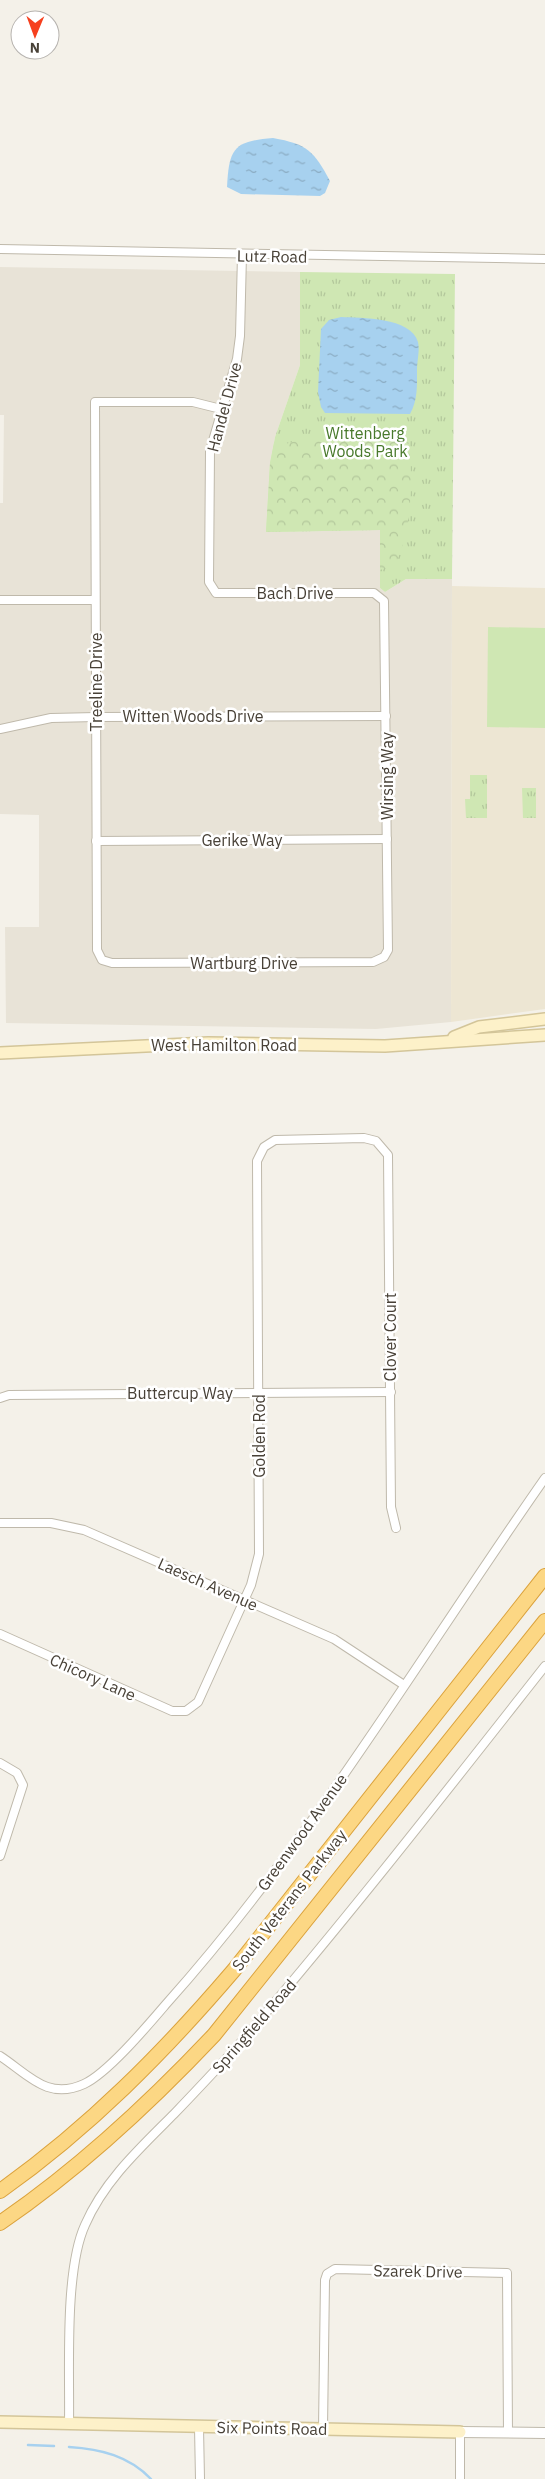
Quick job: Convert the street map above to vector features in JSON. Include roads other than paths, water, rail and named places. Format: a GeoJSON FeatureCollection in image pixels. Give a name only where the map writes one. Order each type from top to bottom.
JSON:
{"type":"FeatureCollection","features":[{"type":"Feature","properties":{"kind":"highway","name":"South Veterans Parkway"},"geometry":{"type":"LineString","coordinates":[[0,2191],[88,2122],[140,2074],[202,2007],[234,1970],[545,1576]]}},
{"type":"Feature","properties":{"kind":"highway","name":"South Veterans Parkway"},"geometry":{"type":"LineString","coordinates":[[0,2223],[65,2176],[114,2134],[162,2090],[214,2035],[545,1621]]}},
{"type":"Feature","properties":{"kind":"main road","name":"West Hamilton Road"},"geometry":{"type":"LineString","coordinates":[[447,1040],[480,1027],[545,1019]]}},
{"type":"Feature","properties":{"kind":"main road","name":"West Hamilton Road"},"geometry":{"type":"LineString","coordinates":[[0,1053],[169,1044],[385,1046],[447,1040],[498,1040],[545,1035]]}},
{"type":"Feature","properties":{"kind":"main road","name":"Six Points Road"},"geometry":{"type":"LineString","coordinates":[[0,2422],[460,2432]]}},
{"type":"Feature","properties":{"kind":"street","name":"Lutz Road"},"geometry":{"type":"LineString","coordinates":[[0,249],[242,255],[545,259]]}},
{"type":"Feature","properties":{"kind":"street","name":"Handel Drive"},"geometry":{"type":"LineString","coordinates":[[212,588],[209,582],[210,457],[221,409],[237,359],[240,336],[242,255]]}},
{"type":"Feature","properties":{"kind":"street","name":"Treeline Drive"},"geometry":{"type":"LineString","coordinates":[[102,960],[97,950],[95,402],[193,402],[221,409]]}},
{"type":"Feature","properties":{"kind":"street","name":"Bach Drive"},"geometry":{"type":"LineString","coordinates":[[212,588],[216,593],[374,593],[380,596]]}},
{"type":"Feature","properties":{"kind":"street","name":"Wirsing Way"},"geometry":{"type":"LineString","coordinates":[[380,596],[384,601],[386,609],[388,950],[384,957]]}},
{"type":"Feature","properties":{"kind":"street"},"geometry":{"type":"LineString","coordinates":[[0,600],[95,600]]}},
{"type":"Feature","properties":{"kind":"street","name":"Witten Woods Drive"},"geometry":{"type":"LineString","coordinates":[[0,729],[51,718],[386,716]]}},
{"type":"Feature","properties":{"kind":"street","name":"Gerike Way"},"geometry":{"type":"LineString","coordinates":[[96,841],[387,839]]}},
{"type":"Feature","properties":{"kind":"street","name":"Wartburg Drive"},"geometry":{"type":"LineString","coordinates":[[102,960],[112,963],[373,962],[384,957]]}},
{"type":"Feature","properties":{"kind":"street","name":"Golden Rod"},"geometry":{"type":"LineString","coordinates":[[188,1710],[198,1702],[244,1600],[254,1575],[260,1544],[257,1161],[264,1147],[280,1139],[371,1139],[382,1147]]}},
{"type":"Feature","properties":{"kind":"street","name":"Clover Court"},"geometry":{"type":"LineString","coordinates":[[382,1147],[389,1159],[391,1506],[396,1528]]}},
{"type":"Feature","properties":{"kind":"street","name":"Buttercup Way"},"geometry":{"type":"LineString","coordinates":[[0,1398],[9,1395],[390,1392]]}},
{"type":"Feature","properties":{"kind":"street","name":"Greenwood Avenue"},"geometry":{"type":"LineString","coordinates":[[0,2056],[30,2080],[52,2088],[74,2087],[99,2074],[176,1993],[250,1904],[289,1853],[357,1757],[545,1478]]}},
{"type":"Feature","properties":{"kind":"street","name":"Laesch Avenue"},"geometry":{"type":"LineString","coordinates":[[0,1523],[51,1523],[84,1530],[334,1640],[404,1685]]}},
{"type":"Feature","properties":{"kind":"street","name":"Chicory Lane"},"geometry":{"type":"LineString","coordinates":[[0,1634],[172,1711],[188,1710]]}},
{"type":"Feature","properties":{"kind":"street","name":"Springfield Road"},"geometry":{"type":"LineString","coordinates":[[69,2424],[71,2318],[77,2249],[83,2228],[102,2192],[145,2144],[211,2077],[301,1972],[545,1666]]}},
{"type":"Feature","properties":{"kind":"street"},"geometry":{"type":"LineString","coordinates":[[0,1764],[18,1774],[22,1789],[0,1856]]}},
{"type":"Feature","properties":{"kind":"street","name":"Szarek Drive"},"geometry":{"type":"LineString","coordinates":[[323,2429],[325,2280],[330,2270],[507,2273],[508,2433]]}},
{"type":"Feature","properties":{"kind":"street"},"geometry":{"type":"LineString","coordinates":[[199,2427],[200,2479]]}},
{"type":"Feature","properties":{"kind":"street"},"geometry":{"type":"LineString","coordinates":[[460,2432],[460,2479]]}},
{"type":"Feature","properties":{"kind":"street","name":"Six Points Road"},"geometry":{"type":"LineString","coordinates":[[460,2432],[545,2433]]}},
{"type":"Feature","properties":{"kind":"water"},"geometry":{"type":"Polygon","coordinates":[[[273,138],[302,146],[314,156],[330,181],[325,193],[320,196],[241,194],[227,187],[230,163],[236,149],[250,141],[273,138]]]}},
{"type":"Feature","properties":{"kind":"water"},"geometry":{"type":"Polygon","coordinates":[[[341,317],[384,320],[396,323],[414,334],[418,342],[419,352],[416,398],[410,414],[325,413],[321,407],[318,392],[321,329],[329,320],[341,317]]]}},
{"type":"Feature","properties":{"kind":"waterway"},"geometry":{"type":"LineString","coordinates":[[28,2445],[54,2446]]}},
{"type":"Feature","properties":{"kind":"waterway"},"geometry":{"type":"LineString","coordinates":[[69,2447],[114,2455],[124,2459],[151,2479]]}},
{"type":"Feature","properties":{"kind":"park label","name":"Wittenberg Woods Park"},"geometry":{"type":"Point","coordinates":[365,442]}}]}
